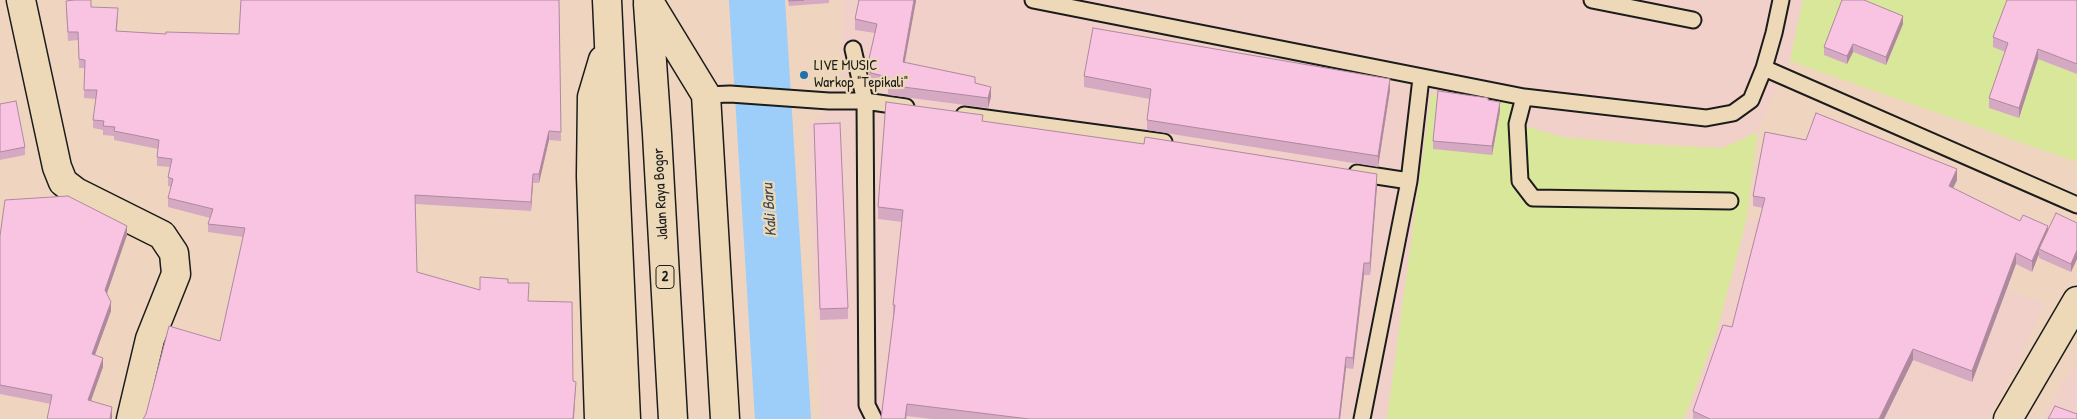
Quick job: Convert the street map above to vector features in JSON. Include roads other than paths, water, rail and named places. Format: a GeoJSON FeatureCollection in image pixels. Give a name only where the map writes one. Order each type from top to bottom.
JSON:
{"type":"FeatureCollection","features":[{"type":"Feature","properties":{"kind":"main road"},"geometry":{"type":"LineString","coordinates":[[21,0],[57,167],[63,182],[76,192],[162,235],[174,254],[176,274],[150,339],[131,419]]}},
{"type":"Feature","properties":{"kind":"main road"},"geometry":{"type":"LineString","coordinates":[[607,0],[626,419]]}},
{"type":"Feature","properties":{"kind":"main road"},"geometry":{"type":"LineString","coordinates":[[648,0],[718,94],[725,419]]}},
{"type":"Feature","properties":{"kind":"main road","name":"Jalan Raya Bogor"},"geometry":{"type":"LineString","coordinates":[[648,0],[673,419]]}},
{"type":"Feature","properties":{"kind":"main road"},"geometry":{"type":"LineString","coordinates":[[599,419],[591,176],[592,97],[610,37]]}},
{"type":"Feature","properties":{"kind":"main road"},"geometry":{"type":"LineString","coordinates":[[2008,419],[2077,301]]}},
{"type":"Feature","properties":{"kind":"lane"},"geometry":{"type":"LineString","coordinates":[[1033,0],[1524,97],[1706,118],[1733,113],[1751,100],[1764,68],[1781,0]]}},
{"type":"Feature","properties":{"kind":"lane"},"geometry":{"type":"LineString","coordinates":[[1592,0],[1693,20]]}},
{"type":"Feature","properties":{"kind":"lane"},"geometry":{"type":"LineString","coordinates":[[853,49],[865,102],[867,405],[874,419]]}},
{"type":"Feature","properties":{"kind":"lane"},"geometry":{"type":"LineString","coordinates":[[1764,68],[2077,205]]}},
{"type":"Feature","properties":{"kind":"lane"},"geometry":{"type":"LineString","coordinates":[[1362,419],[1409,181],[1421,78]]}},
{"type":"Feature","properties":{"kind":"lane"},"geometry":{"type":"LineString","coordinates":[[718,94],[829,102],[865,102],[924,109]]}},
{"type":"Feature","properties":{"kind":"lane"},"geometry":{"type":"LineString","coordinates":[[1524,97],[1517,124],[1520,181],[1533,198],[1730,201]]}},
{"type":"Feature","properties":{"kind":"lane"},"geometry":{"type":"LineString","coordinates":[[953,113],[1178,145]]}},
{"type":"Feature","properties":{"kind":"lane"},"geometry":{"type":"LineString","coordinates":[[1342,170],[1409,181]]}},
{"type":"Feature","properties":{"kind":"waterway","name":"Kali Baru"},"geometry":{"type":"LineString","coordinates":[[757,0],[783,419]]}},
{"type":"Feature","properties":{"kind":"place","name":"LIVE MUSIC Warkop \"Tepikali\""},"geometry":{"type":"Point","coordinates":[804,75]}}]}
